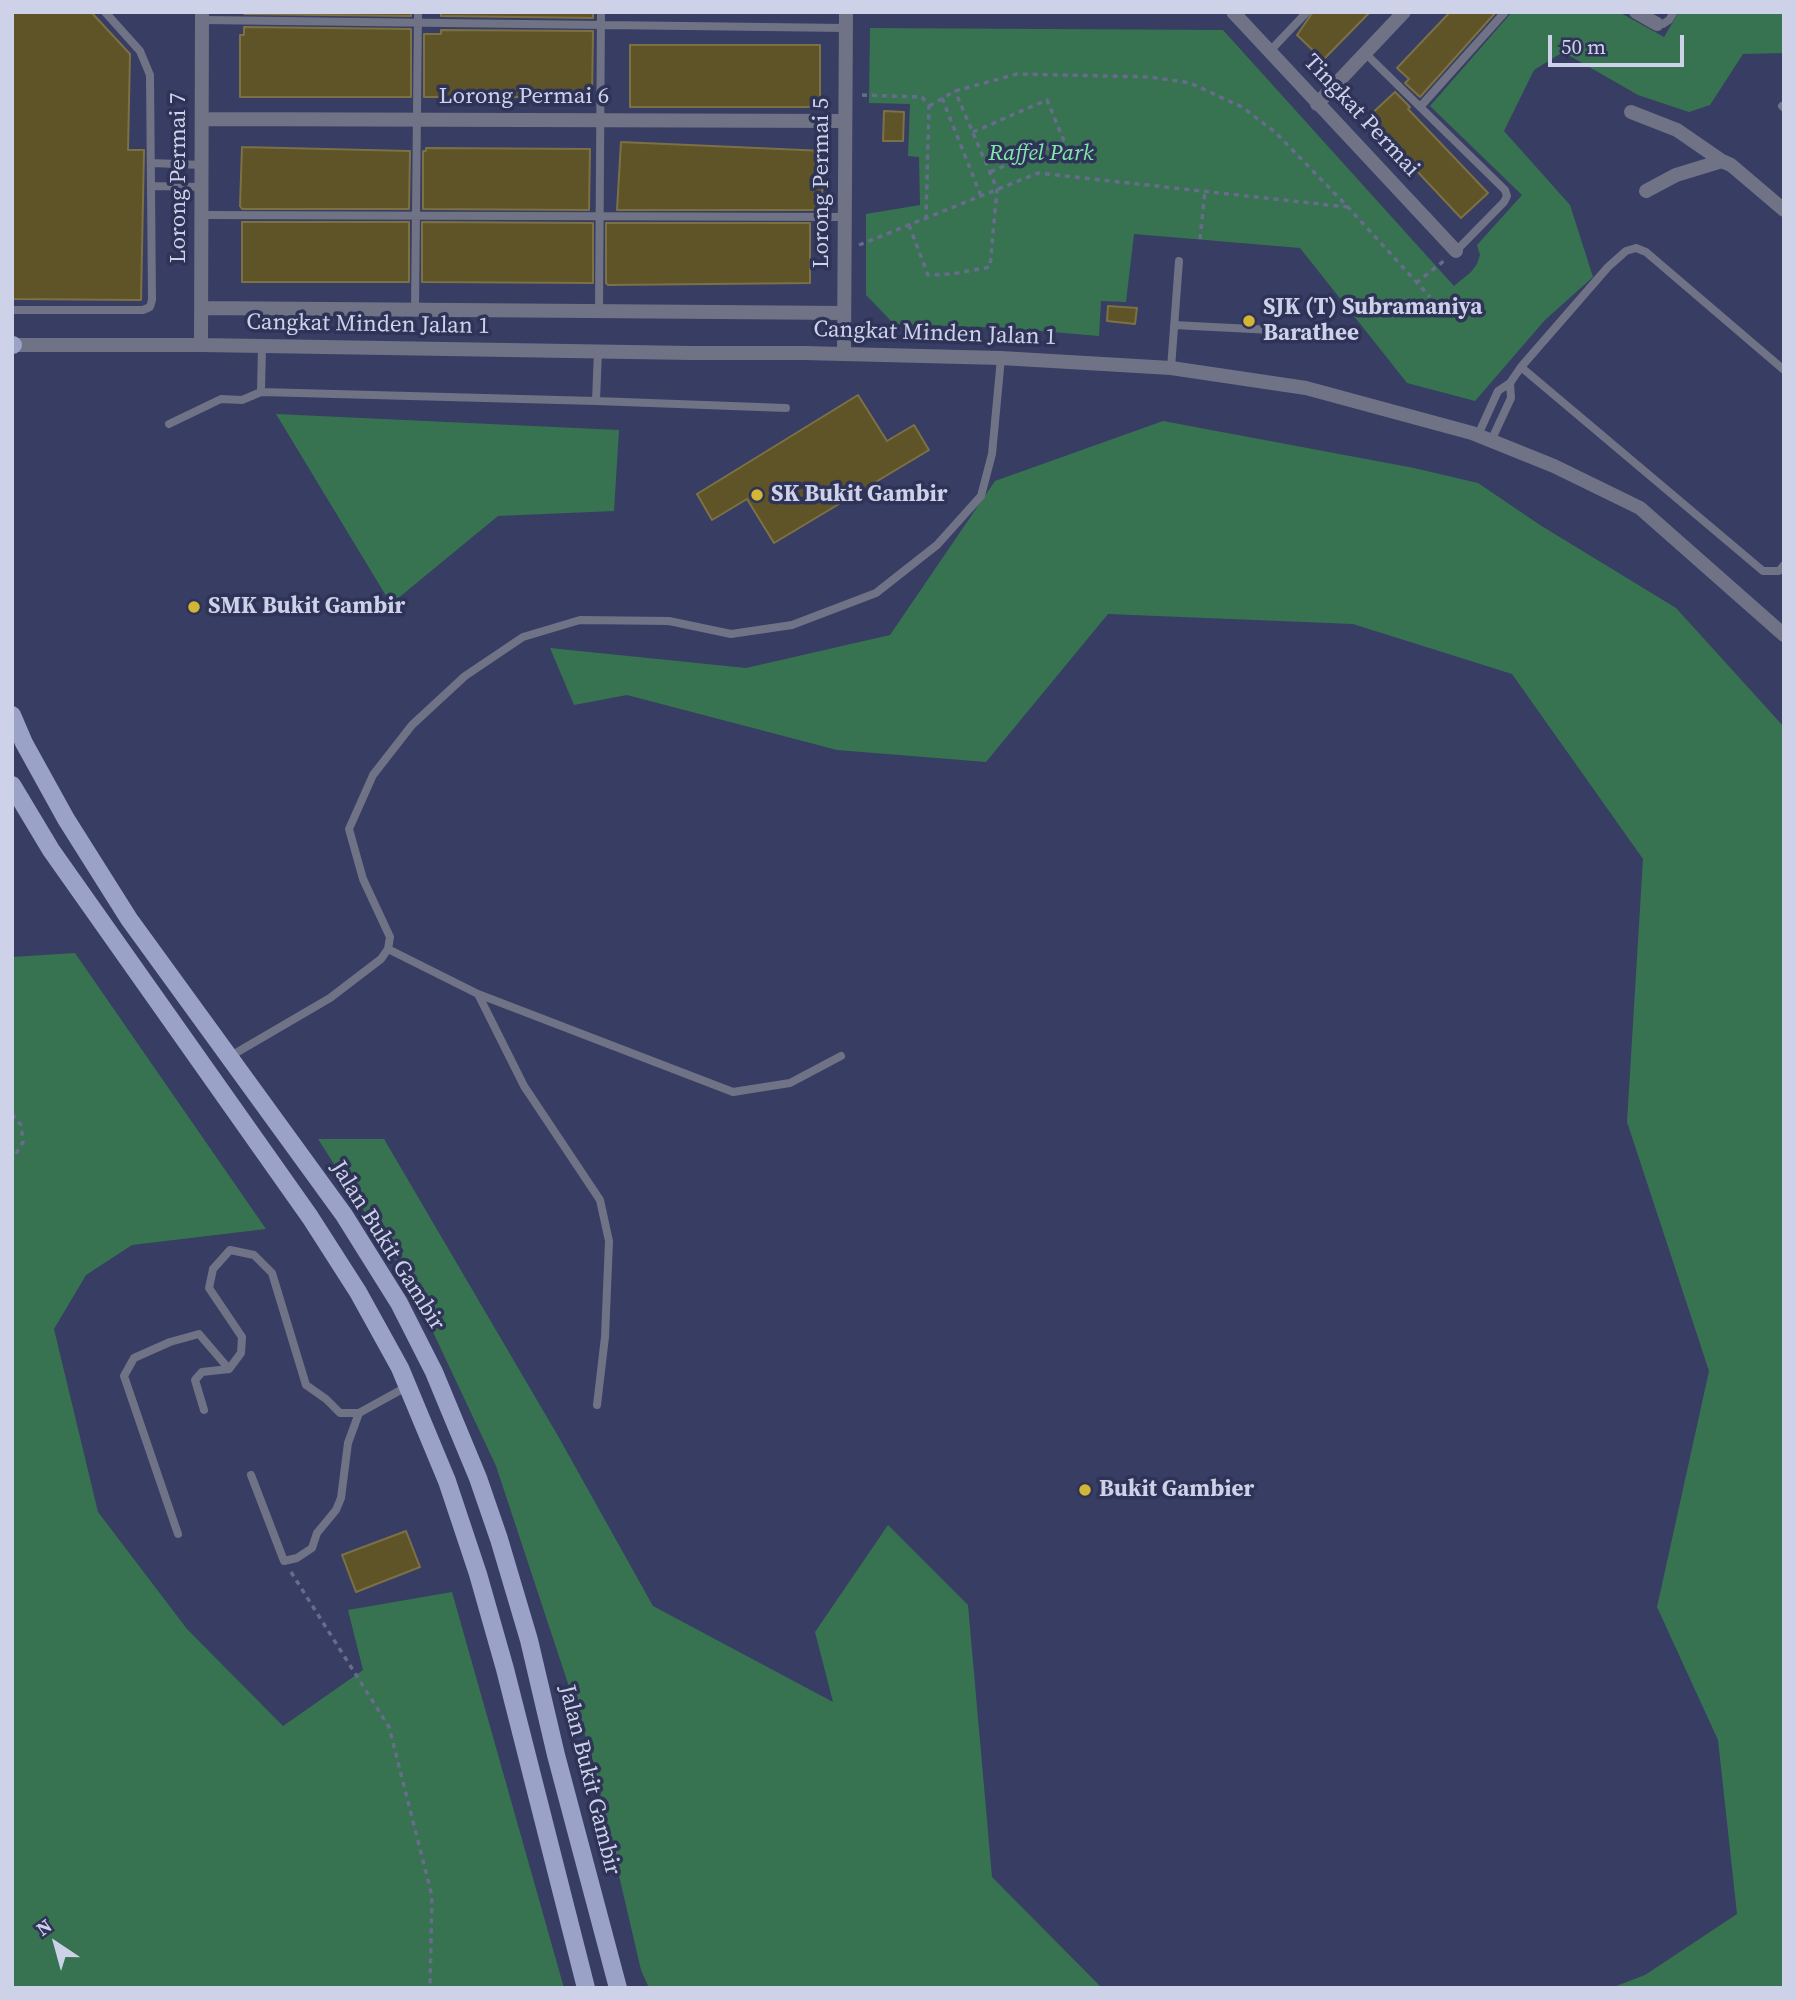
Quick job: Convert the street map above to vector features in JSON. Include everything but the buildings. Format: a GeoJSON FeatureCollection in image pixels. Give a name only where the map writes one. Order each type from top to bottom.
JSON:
{"type":"FeatureCollection","features":[{"type":"Feature","properties":{"kind":"main road","name":"Jalan Bukit Gambir"},"geometry":{"type":"LineString","coordinates":[[12,715],[24,743],[66,819],[122,908],[344,1215],[399,1303],[434,1372],[461,1434],[499,1539],[529,1640],[556,1755],[618,1988]]}},
{"type":"Feature","properties":{"kind":"main road"},"geometry":{"type":"LineString","coordinates":[[12,785],[51,850],[310,1217],[358,1292],[408,1386],[447,1481],[478,1574],[505,1669],[586,1988]]}},
{"type":"Feature","properties":{"kind":"street","name":"Lorong Permai 5"},"geometry":{"type":"LineString","coordinates":[[844,354],[846,12]]}},
{"type":"Feature","properties":{"kind":"street","name":"Tingkat Permai"},"geometry":{"type":"LineString","coordinates":[[1233,12],[1451,255]]}},
{"type":"Feature","properties":{"kind":"street"},"geometry":{"type":"LineString","coordinates":[[1317,104],[1404,12]]}},
{"type":"Feature","properties":{"kind":"street"},"geometry":{"type":"LineString","coordinates":[[1636,12],[1657,24]]}},
{"type":"Feature","properties":{"kind":"street","name":"Lorong Permai 7"},"geometry":{"type":"LineString","coordinates":[[201,345],[202,16]]}},
{"type":"Feature","properties":{"kind":"street"},"geometry":{"type":"LineString","coordinates":[[1631,112],[1676,130],[1731,165],[1784,210]]}},
{"type":"Feature","properties":{"kind":"street","name":"Lorong Permai 6"},"geometry":{"type":"LineString","coordinates":[[202,119],[845,121]]}},
{"type":"Feature","properties":{"kind":"street"},"geometry":{"type":"LineString","coordinates":[[1646,191],[1676,175],[1722,161]]}},
{"type":"Feature","properties":{"kind":"street","name":"Cangkat Minden Jalan 1"},"geometry":{"type":"LineString","coordinates":[[201,308],[844,313]]}},
{"type":"Feature","properties":{"kind":"street","name":"Cangkat Minden Jalan 1"},"geometry":{"type":"LineString","coordinates":[[13,345],[201,345],[1001,358],[1171,368],[1306,388],[1485,438],[1554,466],[1640,508],[1784,635]]}},
{"type":"Feature","properties":{"kind":"lane"},"geometry":{"type":"LineString","coordinates":[[12,310],[144,310],[150,307],[150,75],[140,51],[105,12]]}},
{"type":"Feature","properties":{"kind":"lane"},"geometry":{"type":"LineString","coordinates":[[415,310],[418,12]]}},
{"type":"Feature","properties":{"kind":"lane"},"geometry":{"type":"LineString","coordinates":[[599,311],[601,12]]}},
{"type":"Feature","properties":{"kind":"lane"},"geometry":{"type":"LineString","coordinates":[[1269,52],[1307,12]]}},
{"type":"Feature","properties":{"kind":"lane"},"geometry":{"type":"LineString","coordinates":[[1420,107],[1505,12]]}},
{"type":"Feature","properties":{"kind":"lane"},"geometry":{"type":"LineString","coordinates":[[1657,24],[1669,20],[1674,12]]}},
{"type":"Feature","properties":{"kind":"lane"},"geometry":{"type":"LineString","coordinates":[[202,16],[418,23],[846,28]]}},
{"type":"Feature","properties":{"kind":"lane"},"geometry":{"type":"LineString","coordinates":[[1365,53],[1505,190],[1507,196],[1504,202],[1451,255]]}},
{"type":"Feature","properties":{"kind":"lane"},"geometry":{"type":"LineString","coordinates":[[152,163],[202,165]]}},
{"type":"Feature","properties":{"kind":"lane"},"geometry":{"type":"LineString","coordinates":[[152,186],[202,187]]}},
{"type":"Feature","properties":{"kind":"lane"},"geometry":{"type":"LineString","coordinates":[[202,215],[845,216]]}},
{"type":"Feature","properties":{"kind":"lane"},"geometry":{"type":"LineString","coordinates":[[1485,438],[1498,391],[1510,383],[1608,267],[1626,250],[1636,248],[1646,252],[1784,370]]}},
{"type":"Feature","properties":{"kind":"lane"},"geometry":{"type":"LineString","coordinates":[[1171,368],[1179,261]]}},
{"type":"Feature","properties":{"kind":"lane"},"geometry":{"type":"LineString","coordinates":[[1174,325],[1291,331]]}},
{"type":"Feature","properties":{"kind":"lane"},"geometry":{"type":"LineString","coordinates":[[261,392],[262,346]]}},
{"type":"Feature","properties":{"kind":"lane"},"geometry":{"type":"LineString","coordinates":[[596,401],[598,351]]}},
{"type":"Feature","properties":{"kind":"lane"},"geometry":{"type":"LineString","coordinates":[[229,1057],[330,998],[381,959],[388,949],[390,937],[363,879],[349,829],[373,775],[412,725],[465,676],[523,637],[580,620],[669,621],[730,634],[792,625],[876,593],[937,545],[981,496],[992,454],[1001,358]]}},
{"type":"Feature","properties":{"kind":"lane"},"geometry":{"type":"LineString","coordinates":[[1521,367],[1763,571],[1779,571],[1784,565]]}},
{"type":"Feature","properties":{"kind":"lane"},"geometry":{"type":"LineString","coordinates":[[1485,438],[1511,398],[1510,383]]}},
{"type":"Feature","properties":{"kind":"lane"},"geometry":{"type":"LineString","coordinates":[[169,424],[221,399],[242,400],[261,392],[786,408]]}},
{"type":"Feature","properties":{"kind":"lane"},"geometry":{"type":"LineString","coordinates":[[388,949],[478,994],[733,1093],[790,1083],[841,1056]]}},
{"type":"Feature","properties":{"kind":"lane"},"geometry":{"type":"LineString","coordinates":[[478,994],[524,1086],[600,1200],[608,1241],[605,1337],[597,1405]]}},
{"type":"Feature","properties":{"kind":"lane"},"geometry":{"type":"LineString","coordinates":[[204,1410],[195,1380],[202,1372],[229,1369],[241,1353],[242,1337],[209,1287],[213,1269],[230,1250],[254,1255],[272,1273],[306,1385],[340,1413],[359,1413],[408,1386]]}},
{"type":"Feature","properties":{"kind":"lane"},"geometry":{"type":"LineString","coordinates":[[178,1534],[124,1376],[134,1358],[170,1342],[200,1334],[229,1369]]}},
{"type":"Feature","properties":{"kind":"lane"},"geometry":{"type":"LineString","coordinates":[[251,1475],[284,1561],[297,1558],[312,1548],[317,1533],[336,1510],[341,1498],[348,1443],[359,1413]]}},
{"type":"Feature","properties":{"kind":"path"},"geometry":{"type":"LineString","coordinates":[[929,106],[955,91],[1017,74],[1150,76],[1190,83],[1242,107],[1275,132],[1348,207],[1430,298]]}},
{"type":"Feature","properties":{"kind":"path"},"geometry":{"type":"LineString","coordinates":[[909,225],[928,275],[990,267],[997,189],[955,91]]}},
{"type":"Feature","properties":{"kind":"path"},"geometry":{"type":"LineString","coordinates":[[845,94],[922,97],[929,106],[926,218]]}},
{"type":"Feature","properties":{"kind":"path"},"geometry":{"type":"LineString","coordinates":[[942,98],[981,196]]}},
{"type":"Feature","properties":{"kind":"path"},"geometry":{"type":"LineString","coordinates":[[972,132],[1047,100],[1064,141],[990,172]]}},
{"type":"Feature","properties":{"kind":"path"},"geometry":{"type":"LineString","coordinates":[[844,251],[1038,173],[1348,207]]}},
{"type":"Feature","properties":{"kind":"path"},"geometry":{"type":"LineString","coordinates":[[1200,239],[1205,190]]}},
{"type":"Feature","properties":{"kind":"path"},"geometry":{"type":"LineString","coordinates":[[1416,283],[1451,255]]}},
{"type":"Feature","properties":{"kind":"path"},"geometry":{"type":"LineString","coordinates":[[12,1114],[22,1125],[23,1142],[12,1160]]}},
{"type":"Feature","properties":{"kind":"path"},"geometry":{"type":"LineString","coordinates":[[284,1561],[388,1727],[432,1896],[430,1988]]}},
{"type":"Feature","properties":{"kind":"green space","name":"Raffel Park"},"geometry":{"type":"Polygon","coordinates":[[[1512,12],[1619,12],[1664,37],[1679,12],[1784,12],[1784,53],[1743,54],[1710,105],[1689,112],[1638,95],[1563,52],[1534,70],[1504,131],[1570,205],[1593,277],[1545,320],[1475,401],[1407,383],[1300,248],[1134,234],[1126,302],[1101,301],[1099,336],[1005,328],[894,324],[866,295],[866,214],[920,205],[919,157],[908,156],[910,104],[869,103],[870,28],[1223,30],[1454,286],[1477,264],[1480,255],[1477,245],[1522,195],[1430,106],[1512,12]]]}},
{"type":"Feature","properties":{"kind":"green space"},"geometry":{"type":"Polygon","coordinates":[[[276,414],[619,430],[614,511],[498,516],[391,604],[276,414]]]}},
{"type":"Feature","properties":{"kind":"green space"},"geometry":{"type":"Polygon","coordinates":[[[1163,421],[1414,468],[1478,483],[1540,525],[1676,608],[1784,727],[1784,1988],[1611,1988],[1645,1975],[1737,1914],[1718,1740],[1657,1607],[1709,1371],[1627,1122],[1643,859],[1512,674],[1353,624],[1108,614],[986,762],[837,750],[627,695],[574,705],[550,648],[746,668],[890,635],[995,481],[1163,421]]]}},
{"type":"Feature","properties":{"kind":"green space"},"geometry":{"type":"Polygon","coordinates":[[[75,953],[266,1229],[132,1245],[86,1275],[54,1329],[98,1512],[187,1629],[283,1726],[363,1670],[348,1610],[452,1592],[564,1988],[12,1988],[12,957],[75,953]]]}},
{"type":"Feature","properties":{"kind":"green space"},"geometry":{"type":"Polygon","coordinates":[[[318,1139],[384,1139],[558,1436],[653,1606],[833,1702],[815,1632],[888,1525],[968,1605],[992,1877],[1102,1988],[649,1988],[641,1970],[589,1747],[496,1466],[409,1281],[318,1139]]]}},
{"type":"Feature","properties":{"kind":"place","name":"SJK (T) Subramaniya Barathee"},"geometry":{"type":"Point","coordinates":[1249,321]}},
{"type":"Feature","properties":{"kind":"place","name":"SK Bukit Gambir"},"geometry":{"type":"Point","coordinates":[757,495]}},
{"type":"Feature","properties":{"kind":"place","name":"SMK Bukit Gambir"},"geometry":{"type":"Point","coordinates":[194,607]}},
{"type":"Feature","properties":{"kind":"place","name":"Bukit Gambier"},"geometry":{"type":"Point","coordinates":[1085,1490]}}]}
